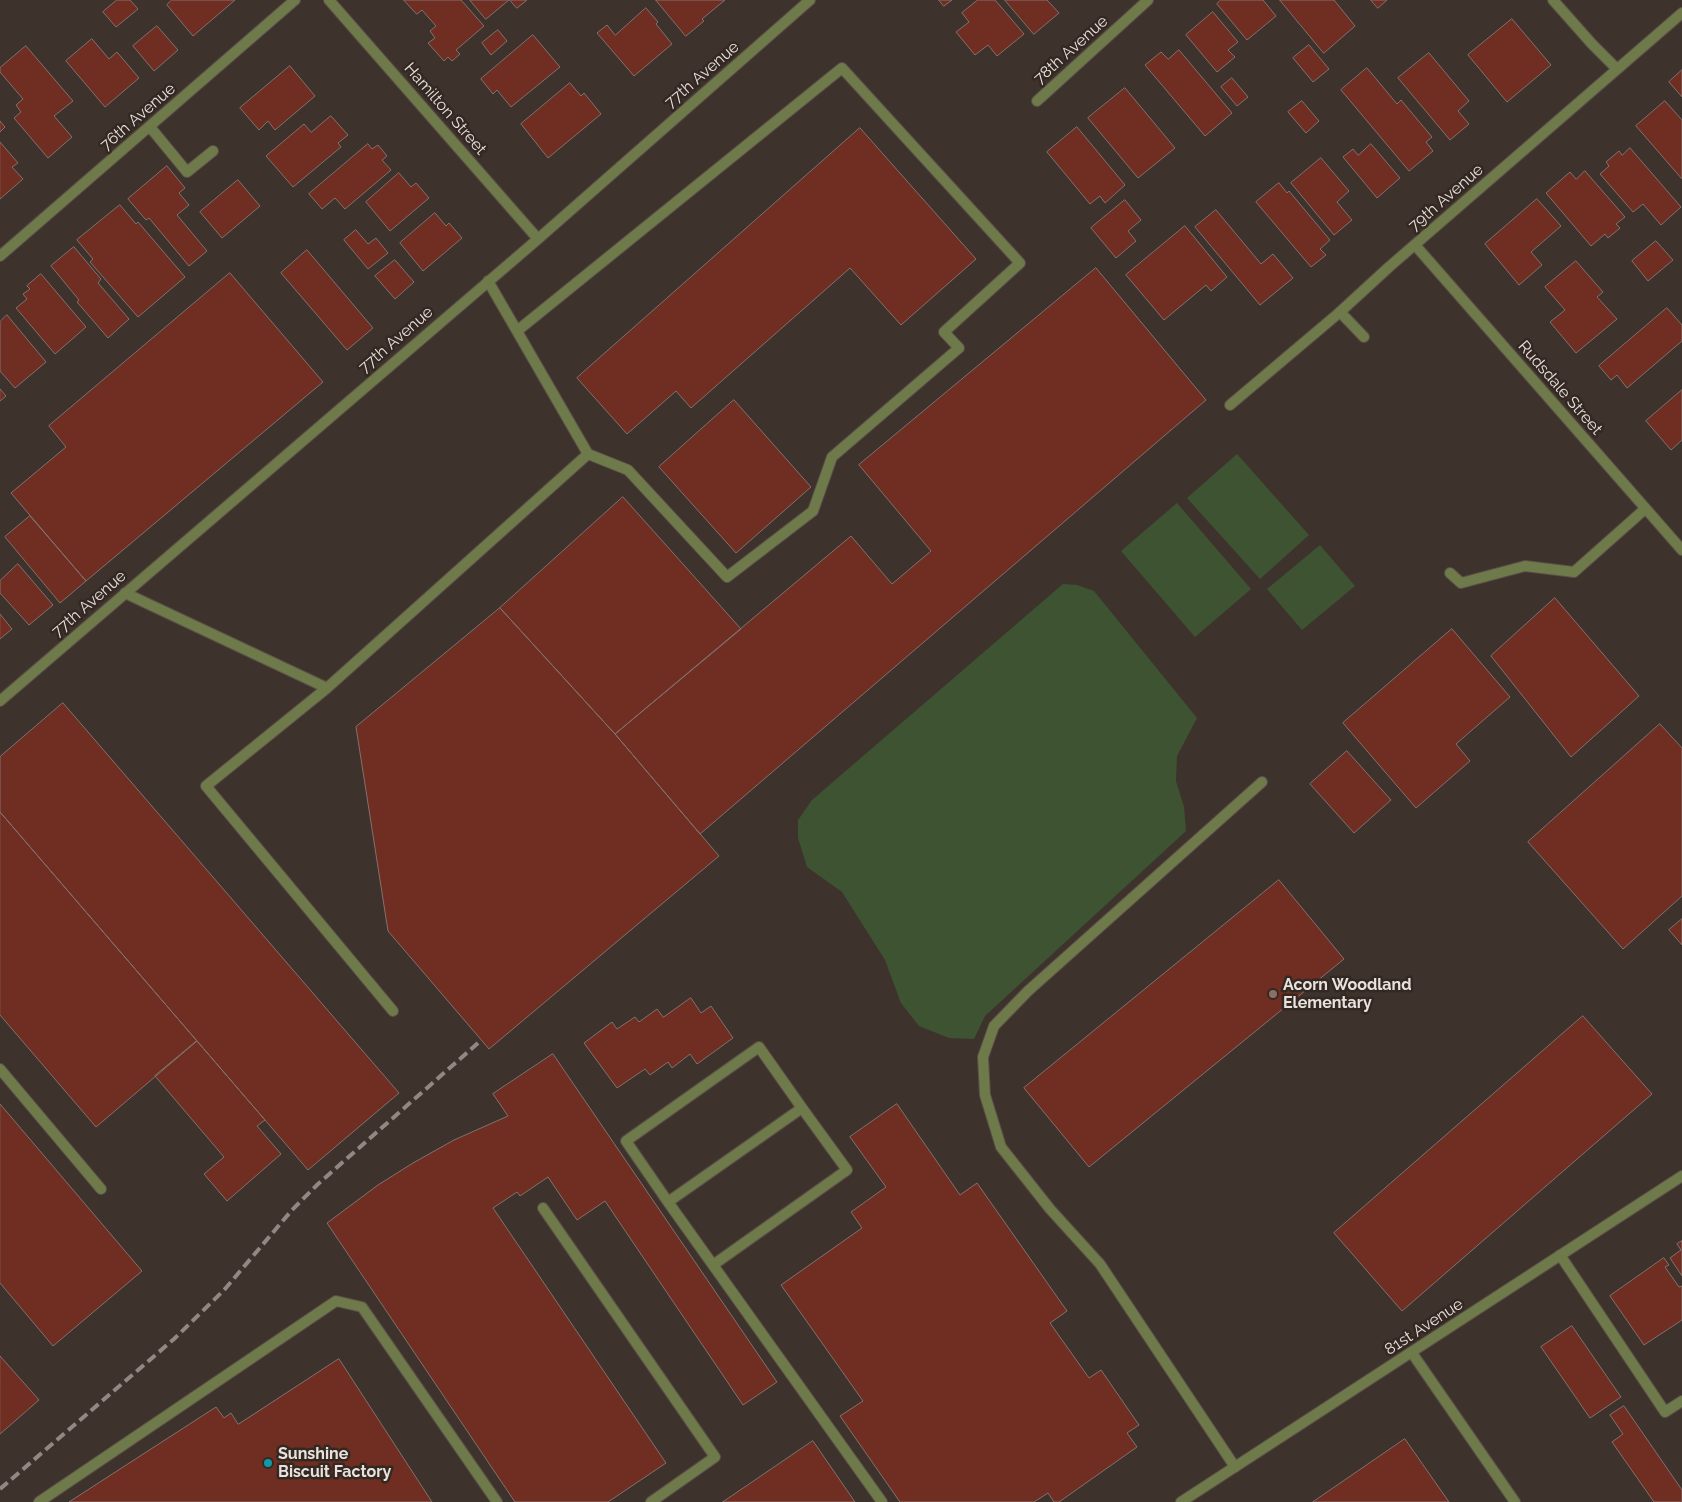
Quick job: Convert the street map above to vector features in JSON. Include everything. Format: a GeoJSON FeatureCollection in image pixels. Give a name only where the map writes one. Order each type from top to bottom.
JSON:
{"type":"FeatureCollection","features":[{"type":"Feature","properties":{"kind":"street","name":"76th Avenue"},"geometry":{"type":"LineString","coordinates":[[0,256],[295,0]]}},
{"type":"Feature","properties":{"kind":"street","name":"Hamilton Street"},"geometry":{"type":"LineString","coordinates":[[329,0],[538,239]]}},
{"type":"Feature","properties":{"kind":"street","name":"77th Avenue"},"geometry":{"type":"LineString","coordinates":[[0,701],[538,239],[810,0]]}},
{"type":"Feature","properties":{"kind":"street","name":"78th Avenue"},"geometry":{"type":"LineString","coordinates":[[1037,101],[1148,0]]}},
{"type":"Feature","properties":{"kind":"street"},"geometry":{"type":"LineString","coordinates":[[1553,0],[1617,69]]}},
{"type":"Feature","properties":{"kind":"street","name":"79th Avenue"},"geometry":{"type":"LineString","coordinates":[[1230,405],[1340,312],[1682,13]]}},
{"type":"Feature","properties":{"kind":"street"},"geometry":{"type":"LineString","coordinates":[[488,281],[588,454],[628,470],[727,576],[813,511],[832,457],[959,348],[944,332],[1020,263],[842,68],[517,331]]}},
{"type":"Feature","properties":{"kind":"street"},"geometry":{"type":"LineString","coordinates":[[150,126],[187,172],[213,151]]}},
{"type":"Feature","properties":{"kind":"street","name":"Rudsdale Street"},"geometry":{"type":"LineString","coordinates":[[1415,245],[1682,550]]}},
{"type":"Feature","properties":{"kind":"street"},"geometry":{"type":"LineString","coordinates":[[1340,312],[1364,337]]}},
{"type":"Feature","properties":{"kind":"street"},"geometry":{"type":"LineString","coordinates":[[393,1011],[206,786],[327,688],[588,454]]}},
{"type":"Feature","properties":{"kind":"street"},"geometry":{"type":"LineString","coordinates":[[1450,573],[1461,583],[1525,566],[1574,572],[1645,509]]}},
{"type":"Feature","properties":{"kind":"street"},"geometry":{"type":"LineString","coordinates":[[125,594],[327,688]]}},
{"type":"Feature","properties":{"kind":"street"},"geometry":{"type":"LineString","coordinates":[[1235,1467],[1100,1264],[1050,1209],[1001,1147],[985,1095],[983,1057],[994,1026],[1028,991],[1262,782]]}},
{"type":"Feature","properties":{"kind":"street"},"geometry":{"type":"LineString","coordinates":[[713,1265],[847,1170],[759,1047],[626,1141],[668,1202],[882,1502]]}},
{"type":"Feature","properties":{"kind":"street"},"geometry":{"type":"LineString","coordinates":[[0,1069],[101,1189]]}},
{"type":"Feature","properties":{"kind":"street"},"geometry":{"type":"LineString","coordinates":[[668,1202],[802,1108]]}},
{"type":"Feature","properties":{"kind":"street","name":"81st Avenue"},"geometry":{"type":"LineString","coordinates":[[1181,1502],[1682,1176]]}},
{"type":"Feature","properties":{"kind":"street"},"geometry":{"type":"LineString","coordinates":[[542,1208],[715,1457],[651,1502]]}},
{"type":"Feature","properties":{"kind":"street"},"geometry":{"type":"LineString","coordinates":[[1560,1255],[1665,1412],[1682,1401]]}},
{"type":"Feature","properties":{"kind":"street"},"geometry":{"type":"LineString","coordinates":[[39,1502],[336,1301],[362,1307],[497,1502]]}},
{"type":"Feature","properties":{"kind":"street"},"geometry":{"type":"LineString","coordinates":[[1412,1352],[1514,1502]]}},
{"type":"Feature","properties":{"kind":"green space"},"geometry":{"type":"Polygon","coordinates":[[[1237,454],[1309,535],[1260,579],[1187,498],[1237,454]]]}},
{"type":"Feature","properties":{"kind":"green space"},"geometry":{"type":"Polygon","coordinates":[[[1177,503],[1251,589],[1195,637],[1121,551],[1177,503]]]}},
{"type":"Feature","properties":{"kind":"green space"},"geometry":{"type":"Polygon","coordinates":[[[1320,545],[1355,586],[1302,630],[1267,589],[1320,545]]]}},
{"type":"Feature","properties":{"kind":"green space"},"geometry":{"type":"Polygon","coordinates":[[[1063,584],[1077,585],[1094,591],[1197,718],[1177,756],[1176,781],[1184,807],[1186,831],[985,1016],[974,1039],[949,1038],[919,1026],[901,1003],[885,960],[842,892],[807,867],[798,838],[798,820],[812,800],[1063,584]]]}},
{"type":"Feature","properties":{"kind":"building"},"geometry":{"type":"Polygon","coordinates":[[[117,0],[130,0],[138,9],[116,27],[103,12],[117,0]]]}},
{"type":"Feature","properties":{"kind":"building"},"geometry":{"type":"Polygon","coordinates":[[[172,0],[235,0],[193,36],[167,5],[172,0]]]}},
{"type":"Feature","properties":{"kind":"building"},"geometry":{"type":"Polygon","coordinates":[[[404,0],[461,0],[484,26],[456,50],[460,54],[452,61],[448,57],[444,61],[428,43],[435,38],[430,31],[436,26],[422,10],[417,14],[404,0]]]}},
{"type":"Feature","properties":{"kind":"building"},"geometry":{"type":"Polygon","coordinates":[[[470,0],[509,0],[486,19],[470,0]]]}},
{"type":"Feature","properties":{"kind":"building"},"geometry":{"type":"Polygon","coordinates":[[[510,0],[527,0],[517,8],[510,0]]]}},
{"type":"Feature","properties":{"kind":"building"},"geometry":{"type":"Polygon","coordinates":[[[656,0],[725,0],[702,19],[704,21],[686,36],[656,0]]]}},
{"type":"Feature","properties":{"kind":"building"},"geometry":{"type":"Polygon","coordinates":[[[939,0],[952,0],[944,6],[939,0]]]}},
{"type":"Feature","properties":{"kind":"building"},"geometry":{"type":"Polygon","coordinates":[[[978,0],[995,0],[1024,34],[997,56],[988,45],[975,55],[956,32],[969,22],[962,13],[978,0]]]}},
{"type":"Feature","properties":{"kind":"building"},"geometry":{"type":"Polygon","coordinates":[[[1005,0],[1047,0],[1059,13],[1034,34],[1005,0]]]}},
{"type":"Feature","properties":{"kind":"building"},"geometry":{"type":"Polygon","coordinates":[[[1221,0],[1263,0],[1276,16],[1247,40],[1217,4],[1221,0]]]}},
{"type":"Feature","properties":{"kind":"building"},"geometry":{"type":"Polygon","coordinates":[[[1280,0],[1334,0],[1355,26],[1324,53],[1280,0]]]}},
{"type":"Feature","properties":{"kind":"building"},"geometry":{"type":"Polygon","coordinates":[[[1371,0],[1387,0],[1378,8],[1371,0]]]}},
{"type":"Feature","properties":{"kind":"building"},"geometry":{"type":"Polygon","coordinates":[[[646,8],[658,22],[656,24],[672,44],[634,76],[597,33],[607,25],[615,35],[646,8]]]}},
{"type":"Feature","properties":{"kind":"building"},"geometry":{"type":"Polygon","coordinates":[[[1213,12],[1238,42],[1228,50],[1235,57],[1217,72],[1186,35],[1213,12]]]}},
{"type":"Feature","properties":{"kind":"building"},"geometry":{"type":"Polygon","coordinates":[[[1512,19],[1551,65],[1507,102],[1468,55],[1512,19]]]}},
{"type":"Feature","properties":{"kind":"building"},"geometry":{"type":"Polygon","coordinates":[[[157,26],[178,50],[154,71],[133,46],[157,26]]]}},
{"type":"Feature","properties":{"kind":"building"},"geometry":{"type":"Polygon","coordinates":[[[498,30],[507,41],[491,55],[482,43],[498,30]]]}},
{"type":"Feature","properties":{"kind":"building"},"geometry":{"type":"Polygon","coordinates":[[[533,35],[560,67],[511,107],[497,90],[493,94],[481,79],[533,35]]]}},
{"type":"Feature","properties":{"kind":"building"},"geometry":{"type":"Polygon","coordinates":[[[92,39],[109,59],[117,52],[139,78],[105,107],[66,61],[92,39]]]}},
{"type":"Feature","properties":{"kind":"building"},"geometry":{"type":"Polygon","coordinates":[[[1309,45],[1329,69],[1313,82],[1293,58],[1309,45]]]}},
{"type":"Feature","properties":{"kind":"building"},"geometry":{"type":"Polygon","coordinates":[[[26,46],[73,101],[54,116],[72,137],[48,158],[14,118],[21,112],[16,105],[23,99],[0,72],[0,68],[26,46]]]}},
{"type":"Feature","properties":{"kind":"building"},"geometry":{"type":"Polygon","coordinates":[[[1179,50],[1232,113],[1205,136],[1145,65],[1161,52],[1168,59],[1179,50]]]}},
{"type":"Feature","properties":{"kind":"building"},"geometry":{"type":"Polygon","coordinates":[[[1429,53],[1469,101],[1458,111],[1469,124],[1450,140],[1398,78],[1429,53]]]}},
{"type":"Feature","properties":{"kind":"building"},"geometry":{"type":"Polygon","coordinates":[[[290,66],[315,96],[275,130],[268,121],[259,130],[240,108],[290,66]]]}},
{"type":"Feature","properties":{"kind":"building"},"geometry":{"type":"Polygon","coordinates":[[[1367,68],[1397,104],[1401,100],[1432,137],[1426,142],[1433,151],[1409,171],[1341,90],[1367,68]]]}},
{"type":"Feature","properties":{"kind":"building"},"geometry":{"type":"Polygon","coordinates":[[[1682,70],[1682,97],[1669,82],[1682,70]]]}},
{"type":"Feature","properties":{"kind":"building"},"geometry":{"type":"Polygon","coordinates":[[[1232,78],[1248,97],[1237,106],[1221,87],[1232,78]]]}},
{"type":"Feature","properties":{"kind":"building"},"geometry":{"type":"Polygon","coordinates":[[[570,83],[581,96],[584,93],[601,114],[548,158],[521,124],[570,83]]]}},
{"type":"Feature","properties":{"kind":"building"},"geometry":{"type":"Polygon","coordinates":[[[1125,88],[1175,148],[1138,178],[1088,118],[1125,88]]]}},
{"type":"Feature","properties":{"kind":"building"},"geometry":{"type":"Polygon","coordinates":[[[1302,101],[1319,121],[1306,133],[1288,112],[1302,101]]]}},
{"type":"Feature","properties":{"kind":"building"},"geometry":{"type":"Polygon","coordinates":[[[1665,101],[1682,120],[1682,179],[1636,126],[1665,101]]]}},
{"type":"Feature","properties":{"kind":"building"},"geometry":{"type":"Polygon","coordinates":[[[331,116],[348,135],[338,143],[341,147],[293,187],[266,156],[304,124],[311,132],[331,116]]]}},
{"type":"Feature","properties":{"kind":"building"},"geometry":{"type":"Polygon","coordinates":[[[0,121],[5,127],[0,132],[0,121]]]}},
{"type":"Feature","properties":{"kind":"building"},"geometry":{"type":"Polygon","coordinates":[[[1077,127],[1125,185],[1105,203],[1100,196],[1090,204],[1047,152],[1077,127]]]}},
{"type":"Feature","properties":{"kind":"building"},"geometry":{"type":"Polygon","coordinates":[[[860,128],[976,259],[901,325],[850,268],[691,408],[676,391],[627,434],[577,378],[860,128]]]}},
{"type":"Feature","properties":{"kind":"building"},"geometry":{"type":"Polygon","coordinates":[[[0,142],[18,163],[12,167],[23,179],[0,199],[0,142]]]}},
{"type":"Feature","properties":{"kind":"building"},"geometry":{"type":"Polygon","coordinates":[[[368,144],[372,149],[378,145],[387,156],[382,160],[391,170],[345,209],[335,198],[322,209],[309,194],[368,144]]]}},
{"type":"Feature","properties":{"kind":"building"},"geometry":{"type":"Polygon","coordinates":[[[1371,144],[1400,178],[1377,198],[1343,157],[1353,149],[1358,155],[1371,144]]]}},
{"type":"Feature","properties":{"kind":"building"},"geometry":{"type":"Polygon","coordinates":[[[1630,148],[1681,207],[1661,225],[1643,204],[1633,212],[1600,174],[1609,166],[1606,162],[1619,151],[1622,155],[1630,148]]]}},
{"type":"Feature","properties":{"kind":"building"},"geometry":{"type":"Polygon","coordinates":[[[1321,158],[1349,191],[1337,202],[1352,220],[1334,235],[1291,183],[1321,158]]]}},
{"type":"Feature","properties":{"kind":"building"},"geometry":{"type":"Polygon","coordinates":[[[167,166],[185,188],[179,193],[189,205],[177,215],[207,251],[189,266],[149,218],[146,220],[128,199],[167,166]]]}},
{"type":"Feature","properties":{"kind":"building"},"geometry":{"type":"Polygon","coordinates":[[[1585,171],[1625,217],[1616,224],[1620,228],[1608,238],[1605,234],[1591,246],[1546,193],[1570,172],[1576,179],[1585,171]]]}},
{"type":"Feature","properties":{"kind":"building"},"geometry":{"type":"Polygon","coordinates":[[[399,173],[411,187],[416,183],[429,198],[390,231],[366,202],[399,173]]]}},
{"type":"Feature","properties":{"kind":"building"},"geometry":{"type":"Polygon","coordinates":[[[238,180],[260,206],[222,238],[200,212],[238,180]]]}},
{"type":"Feature","properties":{"kind":"building"},"geometry":{"type":"Polygon","coordinates":[[[1279,183],[1287,193],[1289,191],[1330,240],[1320,249],[1326,255],[1311,267],[1256,202],[1279,183]]]}},
{"type":"Feature","properties":{"kind":"building"},"geometry":{"type":"Polygon","coordinates":[[[1537,199],[1561,226],[1531,252],[1542,265],[1519,285],[1485,244],[1537,199]]]}},
{"type":"Feature","properties":{"kind":"building"},"geometry":{"type":"Polygon","coordinates":[[[1125,200],[1141,220],[1128,231],[1136,241],[1116,258],[1091,228],[1125,200]]]}},
{"type":"Feature","properties":{"kind":"building"},"geometry":{"type":"Polygon","coordinates":[[[120,205],[136,224],[138,222],[185,277],[138,317],[90,262],[93,259],[77,240],[120,205]]]}},
{"type":"Feature","properties":{"kind":"building"},"geometry":{"type":"Polygon","coordinates":[[[1216,210],[1261,264],[1273,254],[1293,278],[1260,305],[1195,227],[1216,210]]]}},
{"type":"Feature","properties":{"kind":"building"},"geometry":{"type":"Polygon","coordinates":[[[435,213],[446,226],[449,223],[462,238],[423,271],[400,243],[435,213]]]}},
{"type":"Feature","properties":{"kind":"building"},"geometry":{"type":"Polygon","coordinates":[[[1185,226],[1227,277],[1211,291],[1206,285],[1164,320],[1126,275],[1185,226]]]}},
{"type":"Feature","properties":{"kind":"building"},"geometry":{"type":"Polygon","coordinates":[[[356,230],[368,244],[376,238],[388,253],[368,269],[344,240],[356,230]]]}},
{"type":"Feature","properties":{"kind":"building"},"geometry":{"type":"Polygon","coordinates":[[[1656,241],[1673,260],[1648,281],[1632,261],[1656,241]]]}},
{"type":"Feature","properties":{"kind":"building"},"geometry":{"type":"Polygon","coordinates":[[[74,247],[101,279],[98,283],[129,319],[108,338],[77,302],[79,300],[51,266],[74,247]]]}},
{"type":"Feature","properties":{"kind":"building"},"geometry":{"type":"Polygon","coordinates":[[[307,250],[373,328],[347,350],[281,273],[307,250]]]}},
{"type":"Feature","properties":{"kind":"building"},"geometry":{"type":"Polygon","coordinates":[[[395,260],[414,282],[395,299],[375,276],[395,260]]]}},
{"type":"Feature","properties":{"kind":"building"},"geometry":{"type":"Polygon","coordinates":[[[1576,261],[1603,292],[1597,297],[1617,319],[1576,353],[1550,322],[1565,310],[1545,287],[1576,261]]]}},
{"type":"Feature","properties":{"kind":"building"},"geometry":{"type":"Polygon","coordinates":[[[1096,268],[1206,400],[700,834],[615,734],[851,536],[892,584],[931,551],[859,465],[1096,268]]]}},
{"type":"Feature","properties":{"kind":"building"},"geometry":{"type":"Polygon","coordinates":[[[230,273],[323,382],[86,581],[11,493],[66,447],[49,426],[230,273]]]}},
{"type":"Feature","properties":{"kind":"building"},"geometry":{"type":"Polygon","coordinates":[[[41,274],[86,327],[55,354],[16,308],[27,299],[23,294],[30,289],[27,286],[41,274]]]}},
{"type":"Feature","properties":{"kind":"building"},"geometry":{"type":"Polygon","coordinates":[[[1667,308],[1682,325],[1682,341],[1627,388],[1617,375],[1611,380],[1599,366],[1667,308]]]}},
{"type":"Feature","properties":{"kind":"building"},"geometry":{"type":"Polygon","coordinates":[[[7,315],[46,362],[15,388],[0,371],[0,322],[7,315]]]}},
{"type":"Feature","properties":{"kind":"building"},"geometry":{"type":"Polygon","coordinates":[[[0,389],[6,396],[0,401],[0,389]]]}},
{"type":"Feature","properties":{"kind":"building"},"geometry":{"type":"Polygon","coordinates":[[[1682,390],[1682,440],[1671,450],[1646,421],[1682,390]]]}},
{"type":"Feature","properties":{"kind":"building"},"geometry":{"type":"Polygon","coordinates":[[[734,400],[811,487],[736,553],[659,467],[734,400]]]}},
{"type":"Feature","properties":{"kind":"building"},"geometry":{"type":"Polygon","coordinates":[[[623,497],[741,629],[615,734],[500,608],[623,497]]]}},
{"type":"Feature","properties":{"kind":"building"},"geometry":{"type":"Polygon","coordinates":[[[30,516],[86,581],[60,603],[5,537],[30,516]]]}},
{"type":"Feature","properties":{"kind":"building"},"geometry":{"type":"Polygon","coordinates":[[[18,564],[53,605],[29,625],[0,593],[0,581],[18,564]]]}},
{"type":"Feature","properties":{"kind":"building"},"geometry":{"type":"Polygon","coordinates":[[[1555,598],[1639,696],[1571,757],[1491,656],[1555,598]]]}},
{"type":"Feature","properties":{"kind":"building"},"geometry":{"type":"Polygon","coordinates":[[[500,608],[615,734],[719,856],[489,1049],[388,931],[356,727],[500,608]]]}},
{"type":"Feature","properties":{"kind":"building"},"geometry":{"type":"Polygon","coordinates":[[[0,614],[12,629],[0,639],[0,614]]]}},
{"type":"Feature","properties":{"kind":"building"},"geometry":{"type":"Polygon","coordinates":[[[1452,629],[1510,697],[1456,744],[1470,761],[1416,808],[1343,723],[1452,629]]]}},
{"type":"Feature","properties":{"kind":"building"},"geometry":{"type":"Polygon","coordinates":[[[63,703],[399,1093],[308,1170],[0,812],[0,757],[63,703]]]}},
{"type":"Feature","properties":{"kind":"building"},"geometry":{"type":"Polygon","coordinates":[[[1660,724],[1682,748],[1682,896],[1623,949],[1528,842],[1660,724]]]}},
{"type":"Feature","properties":{"kind":"building"},"geometry":{"type":"Polygon","coordinates":[[[1347,751],[1391,800],[1354,833],[1310,784],[1347,751]]]}},
{"type":"Feature","properties":{"kind":"building"},"geometry":{"type":"Polygon","coordinates":[[[0,812],[197,1041],[96,1127],[0,1015],[0,812]]]}},
{"type":"Feature","properties":{"kind":"building"},"geometry":{"type":"Polygon","coordinates":[[[1279,880],[1344,959],[1089,1167],[1024,1088],[1279,880]]]}},
{"type":"Feature","properties":{"kind":"building"},"geometry":{"type":"Polygon","coordinates":[[[1682,919],[1682,945],[1669,930],[1682,919]]]}},
{"type":"Feature","properties":{"kind":"building"},"geometry":{"type":"Polygon","coordinates":[[[691,998],[701,1013],[711,1006],[733,1038],[697,1064],[690,1054],[672,1068],[668,1062],[650,1075],[645,1069],[617,1088],[584,1043],[612,1022],[617,1029],[635,1017],[639,1022],[657,1009],[663,1017],[691,998]]]}},
{"type":"Feature","properties":{"kind":"building"},"geometry":{"type":"Polygon","coordinates":[[[1583,1016],[1652,1094],[1402,1311],[1334,1233],[1583,1016]]]}},
{"type":"Feature","properties":{"kind":"building"},"geometry":{"type":"Polygon","coordinates":[[[197,1041],[265,1120],[257,1126],[281,1154],[227,1201],[204,1174],[224,1157],[155,1076],[197,1041]]]}},
{"type":"Feature","properties":{"kind":"building"},"geometry":{"type":"Polygon","coordinates":[[[553,1054],[777,1382],[743,1405],[605,1201],[577,1220],[548,1177],[520,1196],[517,1192],[493,1208],[666,1463],[608,1502],[515,1502],[327,1223],[378,1185],[413,1163],[454,1140],[508,1116],[493,1094],[553,1054]]]}},
{"type":"Feature","properties":{"kind":"building"},"geometry":{"type":"Polygon","coordinates":[[[0,1104],[142,1271],[53,1346],[0,1283],[0,1104]]]}},
{"type":"Feature","properties":{"kind":"building"},"geometry":{"type":"Polygon","coordinates":[[[897,1104],[960,1195],[977,1183],[1067,1311],[1050,1323],[1089,1378],[1101,1370],[1139,1425],[1127,1433],[1137,1447],[1059,1502],[1054,1502],[1048,1493],[1034,1502],[900,1502],[840,1416],[863,1401],[781,1285],[862,1228],[851,1212],[886,1187],[850,1137],[897,1104]]]}},
{"type":"Feature","properties":{"kind":"building"},"geometry":{"type":"Polygon","coordinates":[[[1682,1241],[1682,1276],[1670,1258],[1681,1250],[1677,1244],[1682,1241]]]}},
{"type":"Feature","properties":{"kind":"building"},"geometry":{"type":"Polygon","coordinates":[[[1664,1258],[1669,1265],[1665,1267],[1679,1287],[1682,1286],[1682,1320],[1644,1345],[1610,1296],[1664,1258]]]}},
{"type":"Feature","properties":{"kind":"building"},"geometry":{"type":"Polygon","coordinates":[[[1572,1326],[1621,1397],[1590,1418],[1541,1347],[1572,1326]]]}},
{"type":"Feature","properties":{"kind":"building"},"geometry":{"type":"Polygon","coordinates":[[[0,1356],[39,1400],[0,1434],[0,1356]]]}},
{"type":"Feature","properties":{"kind":"building","name":"Sunshine Biscuit Factory"},"geometry":{"type":"Polygon","coordinates":[[[339,1359],[432,1502],[69,1502],[216,1407],[224,1418],[231,1413],[238,1424],[339,1359]]]}},
{"type":"Feature","properties":{"kind":"building"},"geometry":{"type":"Polygon","coordinates":[[[1624,1406],[1682,1490],[1682,1502],[1654,1502],[1612,1442],[1623,1434],[1610,1415],[1624,1406]]]}},
{"type":"Feature","properties":{"kind":"building"},"geometry":{"type":"Polygon","coordinates":[[[1405,1439],[1449,1502],[1313,1502],[1405,1439]]]}},
{"type":"Feature","properties":{"kind":"building"},"geometry":{"type":"Polygon","coordinates":[[[813,1441],[855,1502],[723,1502],[813,1441]]]}},
{"type":"Feature","properties":{"kind":"railway"},"geometry":{"type":"LineString","coordinates":[[0,1489],[174,1339],[225,1289],[292,1210],[318,1184],[478,1043]]}},
{"type":"Feature","properties":{"kind":"place","name":"Acorn Woodland Elementary"},"geometry":{"type":"Point","coordinates":[1273,994]}},
{"type":"Feature","properties":{"kind":"place","name":"Sunshine Biscuit Factory"},"geometry":{"type":"Point","coordinates":[268,1463]}}]}
